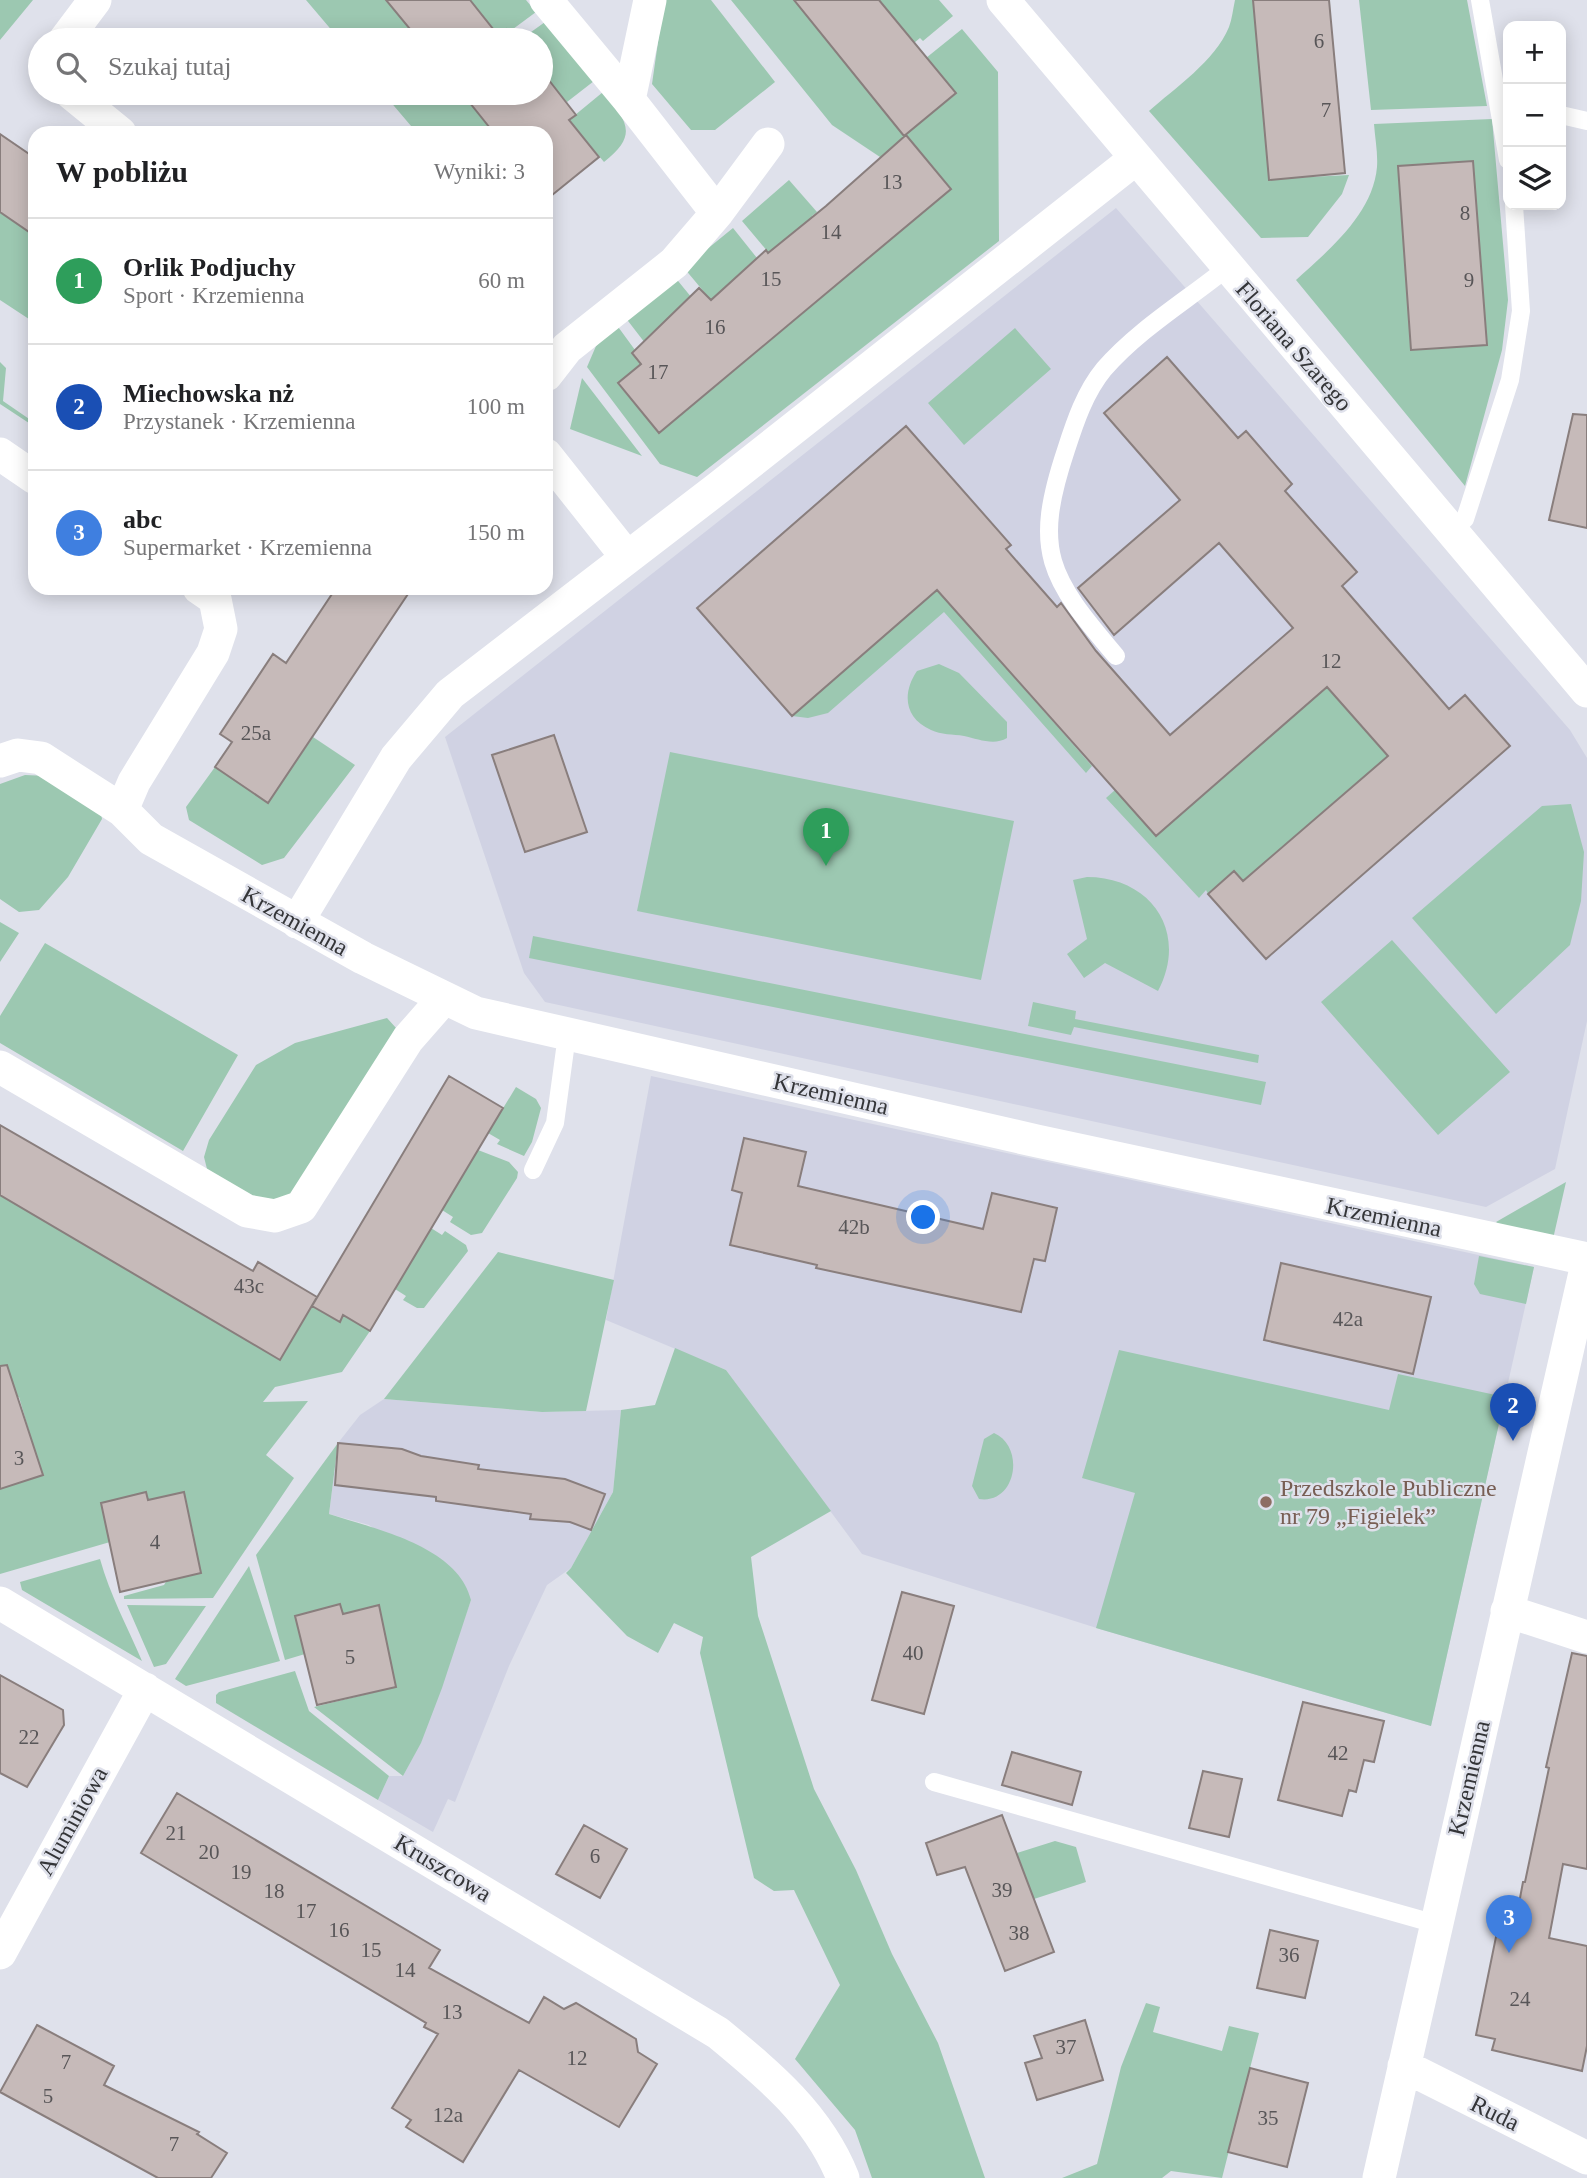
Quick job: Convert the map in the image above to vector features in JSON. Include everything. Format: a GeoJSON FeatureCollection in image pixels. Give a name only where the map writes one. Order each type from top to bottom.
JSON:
{"type":"FeatureCollection","features":[{"type":"Feature","properties":{"kind":"street"},"geometry":{"type":"LineString","coordinates":[[74,28],[95,0]]}},
{"type":"Feature","properties":{"kind":"street"},"geometry":{"type":"LineString","coordinates":[[546,0],[629,100],[717,213]]}},
{"type":"Feature","properties":{"kind":"street"},"geometry":{"type":"LineString","coordinates":[[629,100],[650,0]]}},
{"type":"Feature","properties":{"kind":"street","name":"Floriana Szarego"},"geometry":{"type":"LineString","coordinates":[[1003,0],[1587,691]]}},
{"type":"Feature","properties":{"kind":"street"},"geometry":{"type":"LineString","coordinates":[[86,105],[111,126]]}},
{"type":"Feature","properties":{"kind":"street"},"geometry":{"type":"LineString","coordinates":[[553,365],[567,348],[674,263],[717,213],[768,144]]}},
{"type":"Feature","properties":{"kind":"street"},"geometry":{"type":"LineString","coordinates":[[297,922],[396,758],[450,694],[1135,159]]}},
{"type":"Feature","properties":{"kind":"street"},"geometry":{"type":"LineString","coordinates":[[0,454],[28,473]]}},
{"type":"Feature","properties":{"kind":"street"},"geometry":{"type":"LineString","coordinates":[[553,464],[626,556]]}},
{"type":"Feature","properties":{"kind":"street"},"geometry":{"type":"LineString","coordinates":[[122,810],[134,782],[213,653],[221,629],[215,599],[209,595]]}},
{"type":"Feature","properties":{"kind":"street","name":"Krzemienna"},"geometry":{"type":"LineString","coordinates":[[0,761],[18,755],[41,758],[122,810],[151,839],[297,922],[476,1013],[1587,1262],[1379,2178]]}},
{"type":"Feature","properties":{"kind":"street"},"geometry":{"type":"LineString","coordinates":[[0,1067],[247,1211],[275,1216],[301,1207],[408,1039],[444,998]]}},
{"type":"Feature","properties":{"kind":"street","name":"Kruszcowa"},"geometry":{"type":"LineString","coordinates":[[0,1603],[719,2033],[772,2078],[807,2113],[843,2178]]}},
{"type":"Feature","properties":{"kind":"street"},"geometry":{"type":"LineString","coordinates":[[1507,1611],[1587,1637]]}},
{"type":"Feature","properties":{"kind":"street","name":"Aluminiowa"},"geometry":{"type":"LineString","coordinates":[[0,1953],[145,1689]]}},
{"type":"Feature","properties":{"kind":"street","name":"Ruda"},"geometry":{"type":"LineString","coordinates":[[1404,2066],[1587,2158]]}},
{"type":"Feature","properties":{"kind":"lane"},"geometry":{"type":"LineString","coordinates":[[1480,0],[1503,109]]}},
{"type":"Feature","properties":{"kind":"lane"},"geometry":{"type":"LineString","coordinates":[[1566,116],[1587,121]]}},
{"type":"Feature","properties":{"kind":"lane"},"geometry":{"type":"LineString","coordinates":[[1452,532],[1465,519],[1510,380],[1521,311],[1514,210]]}},
{"type":"Feature","properties":{"kind":"lane"},"geometry":{"type":"LineString","coordinates":[[1115,656],[1077,610],[1052,560],[1047,522],[1052,490],[1083,404],[1105,368],[1160,317],[1227,268]]}},
{"type":"Feature","properties":{"kind":"lane"},"geometry":{"type":"LineString","coordinates":[[533,1170],[555,1123],[567,1035]]}},
{"type":"Feature","properties":{"kind":"lane"},"geometry":{"type":"LineString","coordinates":[[934,1782],[1436,1924]]}},
{"type":"Feature","properties":{"kind":"shaded area"},"geometry":{"type":"Polygon","coordinates":[[[1116,208],[1570,730],[1587,758],[1587,1021],[1555,1169],[1486,1207],[545,1002],[524,973],[445,737],[1116,208]]]}},
{"type":"Feature","properties":{"kind":"shaded area"},"geometry":{"type":"Polygon","coordinates":[[[651,1076],[1534,1267],[1431,1726],[1103,1630],[862,1554],[726,1370],[606,1320],[651,1076]]]}},
{"type":"Feature","properties":{"kind":"shaded area"},"geometry":{"type":"Polygon","coordinates":[[[384,1399],[542,1412],[621,1410],[613,1492],[571,1568],[547,1585],[509,1666],[455,1802],[448,1799],[433,1832],[378,1800],[389,1776],[403,1776],[421,1742],[471,1600],[369,1525],[329,1514],[338,1443],[360,1415],[384,1399]]]}},
{"type":"Feature","properties":{"kind":"green space"},"geometry":{"type":"Polygon","coordinates":[[[0,0],[33,0],[0,40],[0,0]]]}},
{"type":"Feature","properties":{"kind":"green space"},"geometry":{"type":"Polygon","coordinates":[[[306,0],[386,0],[409,28],[330,28],[306,0]]]}},
{"type":"Feature","properties":{"kind":"green space"},"geometry":{"type":"Polygon","coordinates":[[[470,0],[526,0],[536,12],[514,28],[493,28],[470,0]]]}},
{"type":"Feature","properties":{"kind":"green space"},"geometry":{"type":"Polygon","coordinates":[[[664,0],[711,0],[775,82],[715,130],[691,130],[652,84],[664,0]]]}},
{"type":"Feature","properties":{"kind":"green space"},"geometry":{"type":"Polygon","coordinates":[[[731,0],[794,0],[904,135],[956,94],[926,58],[962,29],[998,72],[999,241],[697,477],[660,464],[587,367],[596,346],[616,324],[635,350],[632,354],[641,364],[618,384],[659,432],[951,189],[911,141],[886,161],[832,125],[731,0]]]}},
{"type":"Feature","properties":{"kind":"green space"},"geometry":{"type":"Polygon","coordinates":[[[879,0],[939,0],[953,16],[923,41],[920,38],[914,43],[879,0]]]}},
{"type":"Feature","properties":{"kind":"green space"},"geometry":{"type":"Polygon","coordinates":[[[1235,0],[1253,0],[1269,179],[1349,175],[1342,194],[1308,237],[1261,238],[1149,111],[1194,73],[1214,51],[1229,27],[1235,0]]]}},
{"type":"Feature","properties":{"kind":"green space"},"geometry":{"type":"Polygon","coordinates":[[[1359,0],[1467,0],[1487,106],[1371,110],[1359,0]]]}},
{"type":"Feature","properties":{"kind":"green space"},"geometry":{"type":"Polygon","coordinates":[[[545,22],[550,28],[537,28],[545,22]]]}},
{"type":"Feature","properties":{"kind":"green space"},"geometry":{"type":"Polygon","coordinates":[[[553,32],[594,81],[567,102],[564,99],[557,105],[553,100],[553,32]]]}},
{"type":"Feature","properties":{"kind":"green space"},"geometry":{"type":"Polygon","coordinates":[[[603,92],[618,111],[626,128],[622,144],[604,162],[569,120],[603,92]]]}},
{"type":"Feature","properties":{"kind":"green space"},"geometry":{"type":"Polygon","coordinates":[[[393,105],[472,105],[488,126],[411,126],[393,105]]]}},
{"type":"Feature","properties":{"kind":"green space"},"geometry":{"type":"Polygon","coordinates":[[[1492,119],[1508,300],[1502,350],[1465,486],[1296,280],[1335,244],[1358,216],[1367,200],[1377,167],[1374,124],[1492,119]]]}},
{"type":"Feature","properties":{"kind":"green space"},"geometry":{"type":"Polygon","coordinates":[[[789,180],[817,212],[812,216],[816,222],[773,258],[742,221],[789,180]]]}},
{"type":"Feature","properties":{"kind":"green space"},"geometry":{"type":"Polygon","coordinates":[[[0,212],[28,231],[28,318],[0,300],[0,212]]]}},
{"type":"Feature","properties":{"kind":"green space"},"geometry":{"type":"Polygon","coordinates":[[[733,228],[757,258],[715,305],[684,268],[733,228]]]}},
{"type":"Feature","properties":{"kind":"green space"},"geometry":{"type":"Polygon","coordinates":[[[674,276],[696,303],[645,343],[625,317],[674,276]]]}},
{"type":"Feature","properties":{"kind":"green space"},"geometry":{"type":"Polygon","coordinates":[[[1015,328],[1051,369],[964,445],[928,403],[1015,328]]]}},
{"type":"Feature","properties":{"kind":"green space"},"geometry":{"type":"Polygon","coordinates":[[[0,362],[6,368],[3,401],[28,418],[28,422],[0,404],[0,362]]]}},
{"type":"Feature","properties":{"kind":"green space"},"geometry":{"type":"Polygon","coordinates":[[[582,378],[642,456],[570,429],[582,378]]]}},
{"type":"Feature","properties":{"kind":"green space"},"geometry":{"type":"Polygon","coordinates":[[[970,561],[947,601],[1092,766],[1086,773],[944,612],[828,713],[808,718],[792,716],[970,561]]]}},
{"type":"Feature","properties":{"kind":"green space"},"geometry":{"type":"Polygon","coordinates":[[[939,664],[959,673],[1007,722],[1007,738],[991,742],[939,733],[915,719],[908,704],[912,679],[917,671],[939,664]]]}},
{"type":"Feature","properties":{"kind":"green space"},"geometry":{"type":"Polygon","coordinates":[[[1327,687],[1388,756],[1243,881],[1233,871],[1208,894],[1206,890],[1199,898],[1106,798],[1115,790],[1156,836],[1327,687]]]}},
{"type":"Feature","properties":{"kind":"green space"},"geometry":{"type":"Polygon","coordinates":[[[313,737],[355,765],[284,858],[262,865],[189,820],[186,807],[215,767],[268,802],[313,737]]]}},
{"type":"Feature","properties":{"kind":"green space"},"geometry":{"type":"Polygon","coordinates":[[[670,752],[1014,821],[981,980],[637,911],[670,752]]]}},
{"type":"Feature","properties":{"kind":"green space"},"geometry":{"type":"Polygon","coordinates":[[[25,775],[48,776],[100,808],[102,819],[68,877],[39,910],[19,912],[0,899],[0,784],[25,775]]]}},
{"type":"Feature","properties":{"kind":"green space"},"geometry":{"type":"Polygon","coordinates":[[[1571,804],[1584,852],[1581,901],[1570,945],[1496,1014],[1412,918],[1542,806],[1571,804]]]}},
{"type":"Feature","properties":{"kind":"green space"},"geometry":{"type":"Polygon","coordinates":[[[1087,877],[1110,879],[1129,887],[1146,898],[1158,912],[1166,929],[1169,948],[1166,969],[1158,991],[1105,963],[1084,978],[1067,954],[1087,939],[1073,880],[1087,877]]]}},
{"type":"Feature","properties":{"kind":"green space"},"geometry":{"type":"Polygon","coordinates":[[[0,922],[19,933],[0,962],[0,922]]]}},
{"type":"Feature","properties":{"kind":"green space"},"geometry":{"type":"Polygon","coordinates":[[[533,936],[1266,1082],[1261,1105],[529,958],[533,936]]]}},
{"type":"Feature","properties":{"kind":"green space"},"geometry":{"type":"Polygon","coordinates":[[[1392,940],[1510,1072],[1438,1135],[1321,1002],[1392,940]]]}},
{"type":"Feature","properties":{"kind":"green space"},"geometry":{"type":"Polygon","coordinates":[[[45,943],[238,1055],[183,1151],[0,1043],[0,1016],[45,943]]]}},
{"type":"Feature","properties":{"kind":"green space"},"geometry":{"type":"Polygon","coordinates":[[[1033,1002],[1076,1011],[1075,1019],[1259,1055],[1258,1063],[1074,1027],[1071,1035],[1028,1026],[1033,1002]]]}},
{"type":"Feature","properties":{"kind":"green space"},"geometry":{"type":"Polygon","coordinates":[[[387,1018],[397,1029],[290,1196],[277,1199],[256,1198],[238,1191],[208,1173],[204,1157],[209,1140],[256,1065],[295,1043],[387,1018]]]}},
{"type":"Feature","properties":{"kind":"green space"},"geometry":{"type":"Polygon","coordinates":[[[516,1087],[536,1099],[541,1108],[532,1142],[524,1156],[497,1144],[500,1140],[488,1133],[516,1087]]]}},
{"type":"Feature","properties":{"kind":"green space"},"geometry":{"type":"Polygon","coordinates":[[[478,1150],[509,1162],[518,1172],[517,1178],[482,1233],[471,1235],[450,1222],[453,1217],[442,1210],[478,1150]]]}},
{"type":"Feature","properties":{"kind":"green space"},"geometry":{"type":"Polygon","coordinates":[[[1566,1182],[1553,1239],[1502,1228],[1496,1222],[1566,1182]]]}},
{"type":"Feature","properties":{"kind":"green space"},"geometry":{"type":"Polygon","coordinates":[[[0,1195],[280,1360],[312,1306],[339,1322],[343,1315],[370,1331],[342,1372],[275,1387],[263,1402],[308,1401],[266,1455],[294,1478],[213,1598],[124,1599],[124,1596],[164,1585],[194,1536],[183,1492],[148,1500],[101,1503],[110,1542],[0,1574],[0,1489],[42,1475],[19,1397],[0,1403],[0,1195]]]}},
{"type":"Feature","properties":{"kind":"green space"},"geometry":{"type":"Polygon","coordinates":[[[431,1228],[442,1235],[445,1231],[466,1245],[468,1251],[424,1308],[417,1308],[403,1300],[406,1296],[395,1289],[431,1228]]]}},
{"type":"Feature","properties":{"kind":"green space"},"geometry":{"type":"Polygon","coordinates":[[[498,1252],[614,1280],[586,1411],[542,1412],[384,1399],[498,1252]]]}},
{"type":"Feature","properties":{"kind":"green space"},"geometry":{"type":"Polygon","coordinates":[[[1479,1256],[1534,1267],[1526,1304],[1480,1294],[1474,1284],[1479,1256]]]}},
{"type":"Feature","properties":{"kind":"green space"},"geometry":{"type":"Polygon","coordinates":[[[675,1348],[726,1370],[831,1511],[751,1557],[758,1616],[814,1789],[856,1870],[892,1954],[938,2043],[985,2178],[872,2178],[855,2130],[795,2059],[840,1985],[794,1890],[774,1891],[754,1878],[700,1653],[703,1637],[674,1623],[658,1653],[627,1636],[566,1573],[613,1492],[621,1410],[655,1405],[675,1348]]]}},
{"type":"Feature","properties":{"kind":"green space"},"geometry":{"type":"Polygon","coordinates":[[[1119,1350],[1389,1410],[1398,1374],[1505,1397],[1431,1726],[1096,1628],[1135,1493],[1082,1478],[1119,1350]]]}},
{"type":"Feature","properties":{"kind":"green space"},"geometry":{"type":"Polygon","coordinates":[[[994,1433],[1004,1440],[1010,1450],[1012,1474],[1001,1493],[992,1498],[979,1499],[972,1486],[984,1439],[994,1433]]]}},
{"type":"Feature","properties":{"kind":"green space"},"geometry":{"type":"Polygon","coordinates":[[[338,1443],[329,1514],[391,1534],[432,1553],[450,1566],[463,1581],[471,1600],[421,1743],[403,1776],[314,1707],[396,1687],[379,1605],[343,1614],[340,1604],[295,1616],[305,1654],[285,1660],[256,1555],[338,1443]]]}},
{"type":"Feature","properties":{"kind":"green space"},"geometry":{"type":"Polygon","coordinates":[[[100,1559],[142,1661],[22,1590],[20,1582],[100,1559]]]}},
{"type":"Feature","properties":{"kind":"green space"},"geometry":{"type":"Polygon","coordinates":[[[249,1566],[280,1661],[186,1686],[175,1679],[249,1566]]]}},
{"type":"Feature","properties":{"kind":"green space"},"geometry":{"type":"Polygon","coordinates":[[[127,1605],[206,1606],[166,1664],[154,1667],[127,1605]]]}},
{"type":"Feature","properties":{"kind":"green space"},"geometry":{"type":"Polygon","coordinates":[[[295,1671],[309,1711],[389,1776],[378,1800],[216,1703],[216,1695],[219,1692],[295,1671]]]}},
{"type":"Feature","properties":{"kind":"green space"},"geometry":{"type":"Polygon","coordinates":[[[1055,1841],[1076,1847],[1086,1882],[1034,1899],[1017,1853],[1055,1841]]]}},
{"type":"Feature","properties":{"kind":"green space"},"geometry":{"type":"Polygon","coordinates":[[[1146,2003],[1160,2007],[1153,2032],[1222,2051],[1229,2026],[1259,2033],[1222,2178],[1171,2171],[1162,2178],[1062,2178],[1097,2164],[1121,2067],[1146,2003]]]}},
{"type":"Feature","properties":{"kind":"building"},"geometry":{"type":"Polygon","coordinates":[[[386,0],[470,0],[492,28],[409,28],[386,0]]]}},
{"type":"Feature","properties":{"kind":"building"},"geometry":{"type":"Polygon","coordinates":[[[794,0],[879,0],[956,93],[904,136],[794,0]]]}},
{"type":"Feature","properties":{"kind":"building"},"geometry":{"type":"Polygon","coordinates":[[[1253,0],[1329,0],[1345,173],[1269,180],[1253,0]]]}},
{"type":"Feature","properties":{"kind":"building"},"geometry":{"type":"Polygon","coordinates":[[[553,85],[576,115],[569,120],[599,157],[553,194],[553,126],[488,126],[472,105],[553,105],[553,85]]]}},
{"type":"Feature","properties":{"kind":"building"},"geometry":{"type":"Polygon","coordinates":[[[0,134],[28,153],[28,231],[0,212],[0,134]]]}},
{"type":"Feature","properties":{"kind":"building"},"geometry":{"type":"Polygon","coordinates":[[[906,135],[951,189],[659,433],[618,383],[641,364],[632,353],[699,288],[711,300],[766,250],[768,253],[826,206],[906,135]]]}},
{"type":"Feature","properties":{"kind":"building"},"geometry":{"type":"Polygon","coordinates":[[[1473,161],[1487,345],[1411,350],[1398,166],[1473,161]]]}},
{"type":"Feature","properties":{"kind":"building"},"geometry":{"type":"Polygon","coordinates":[[[1167,357],[1238,438],[1246,431],[1292,484],[1285,491],[1357,572],[1342,586],[1449,709],[1465,695],[1510,746],[1266,959],[1208,894],[1234,871],[1243,881],[1388,756],[1327,687],[1156,836],[937,590],[792,716],[697,608],[906,426],[1011,545],[1006,549],[1057,607],[1061,603],[1096,651],[1170,735],[1293,628],[1219,543],[1114,635],[1078,588],[1180,500],[1104,413],[1167,357]]]}},
{"type":"Feature","properties":{"kind":"building"},"geometry":{"type":"Polygon","coordinates":[[[1573,414],[1587,415],[1587,528],[1549,520],[1573,414]]]}},
{"type":"Feature","properties":{"kind":"building"},"geometry":{"type":"Polygon","coordinates":[[[331,595],[407,595],[268,803],[215,767],[232,742],[220,734],[273,654],[286,663],[331,595]]]}},
{"type":"Feature","properties":{"kind":"building"},"geometry":{"type":"Polygon","coordinates":[[[554,735],[587,832],[525,852],[492,755],[554,735]]]}},
{"type":"Feature","properties":{"kind":"building"},"geometry":{"type":"Polygon","coordinates":[[[449,1076],[503,1108],[370,1331],[343,1315],[340,1322],[312,1306],[449,1076]]]}},
{"type":"Feature","properties":{"kind":"building"},"geometry":{"type":"Polygon","coordinates":[[[0,1125],[253,1271],[258,1262],[317,1297],[280,1360],[0,1195],[0,1125]]]}},
{"type":"Feature","properties":{"kind":"building"},"geometry":{"type":"Polygon","coordinates":[[[744,1138],[806,1152],[798,1186],[983,1229],[992,1193],[1057,1208],[1045,1261],[1034,1259],[1021,1312],[816,1268],[817,1265],[730,1245],[742,1193],[732,1190],[744,1138]]]}},
{"type":"Feature","properties":{"kind":"building"},"geometry":{"type":"Polygon","coordinates":[[[1281,1263],[1431,1297],[1413,1374],[1264,1340],[1281,1263]]]}},
{"type":"Feature","properties":{"kind":"building"},"geometry":{"type":"Polygon","coordinates":[[[7,1365],[43,1475],[0,1489],[0,1366],[7,1365]]]}},
{"type":"Feature","properties":{"kind":"building"},"geometry":{"type":"Polygon","coordinates":[[[338,1443],[402,1449],[421,1456],[479,1465],[478,1469],[565,1479],[605,1494],[591,1530],[570,1522],[530,1519],[531,1514],[436,1501],[436,1497],[335,1485],[338,1443]]]}},
{"type":"Feature","properties":{"kind":"building"},"geometry":{"type":"Polygon","coordinates":[[[146,1492],[148,1500],[184,1492],[201,1573],[120,1592],[101,1503],[146,1492]]]}},
{"type":"Feature","properties":{"kind":"building"},"geometry":{"type":"Polygon","coordinates":[[[902,1592],[954,1606],[924,1714],[872,1700],[902,1592]]]}},
{"type":"Feature","properties":{"kind":"building"},"geometry":{"type":"Polygon","coordinates":[[[340,1604],[343,1614],[379,1605],[396,1687],[317,1705],[295,1616],[340,1604]]]}},
{"type":"Feature","properties":{"kind":"building"},"geometry":{"type":"Polygon","coordinates":[[[1572,1653],[1587,1656],[1587,1869],[1563,1864],[1549,1938],[1587,1946],[1587,2046],[1582,2071],[1492,2050],[1495,2039],[1476,2035],[1498,1927],[1504,1911],[1517,1914],[1572,1653]]]}},
{"type":"Feature","properties":{"kind":"building"},"geometry":{"type":"Polygon","coordinates":[[[0,1675],[63,1710],[64,1725],[27,1787],[0,1773],[0,1675]]]}},
{"type":"Feature","properties":{"kind":"building"},"geometry":{"type":"Polygon","coordinates":[[[1303,1702],[1384,1721],[1374,1762],[1364,1760],[1356,1792],[1349,1790],[1342,1816],[1278,1800],[1303,1702]]]}},
{"type":"Feature","properties":{"kind":"building"},"geometry":{"type":"Polygon","coordinates":[[[1012,1752],[1081,1772],[1072,1805],[1002,1785],[1012,1752]]]}},
{"type":"Feature","properties":{"kind":"building"},"geometry":{"type":"Polygon","coordinates":[[[1203,1771],[1242,1779],[1229,1837],[1189,1828],[1203,1771]]]}},
{"type":"Feature","properties":{"kind":"building"},"geometry":{"type":"Polygon","coordinates":[[[177,1793],[440,1950],[429,1968],[529,2023],[544,1997],[564,2009],[576,2003],[636,2039],[638,2052],[657,2064],[619,2127],[519,2070],[463,2162],[406,2127],[411,2120],[392,2108],[438,2034],[424,2027],[426,2023],[141,1853],[177,1793]]]}},
{"type":"Feature","properties":{"kind":"building"},"geometry":{"type":"Polygon","coordinates":[[[1002,1815],[1054,1952],[1005,1971],[965,1867],[937,1875],[926,1843],[1002,1815]]]}},
{"type":"Feature","properties":{"kind":"building"},"geometry":{"type":"Polygon","coordinates":[[[584,1825],[627,1849],[600,1898],[556,1874],[584,1825]]]}},
{"type":"Feature","properties":{"kind":"building"},"geometry":{"type":"Polygon","coordinates":[[[1270,1930],[1318,1941],[1305,1998],[1257,1988],[1270,1930]]]}},
{"type":"Feature","properties":{"kind":"building"},"geometry":{"type":"Polygon","coordinates":[[[1085,2020],[1103,2080],[1037,2100],[1025,2063],[1042,2058],[1034,2036],[1085,2020]]]}},
{"type":"Feature","properties":{"kind":"building"},"geometry":{"type":"Polygon","coordinates":[[[37,2025],[114,2066],[104,2085],[199,2132],[197,2134],[227,2153],[211,2178],[158,2178],[0,2092],[37,2025]]]}},
{"type":"Feature","properties":{"kind":"building"},"geometry":{"type":"Polygon","coordinates":[[[1250,2068],[1308,2083],[1287,2167],[1228,2152],[1250,2068]]]}},
{"type":"Feature","properties":{"kind":"place","name":"Orlik Podjuchy"},"geometry":{"type":"Point","coordinates":[826,866]}},
{"type":"Feature","properties":{"kind":"place","name":"Miechowska nż"},"geometry":{"type":"Point","coordinates":[1513,1441]}},
{"type":"Feature","properties":{"kind":"place","name":"Przedszkole Publiczne nr 79 „Figielek”"},"geometry":{"type":"Point","coordinates":[1266,1502]}},
{"type":"Feature","properties":{"kind":"place","name":"abc"},"geometry":{"type":"Point","coordinates":[1509,1953]}}]}
